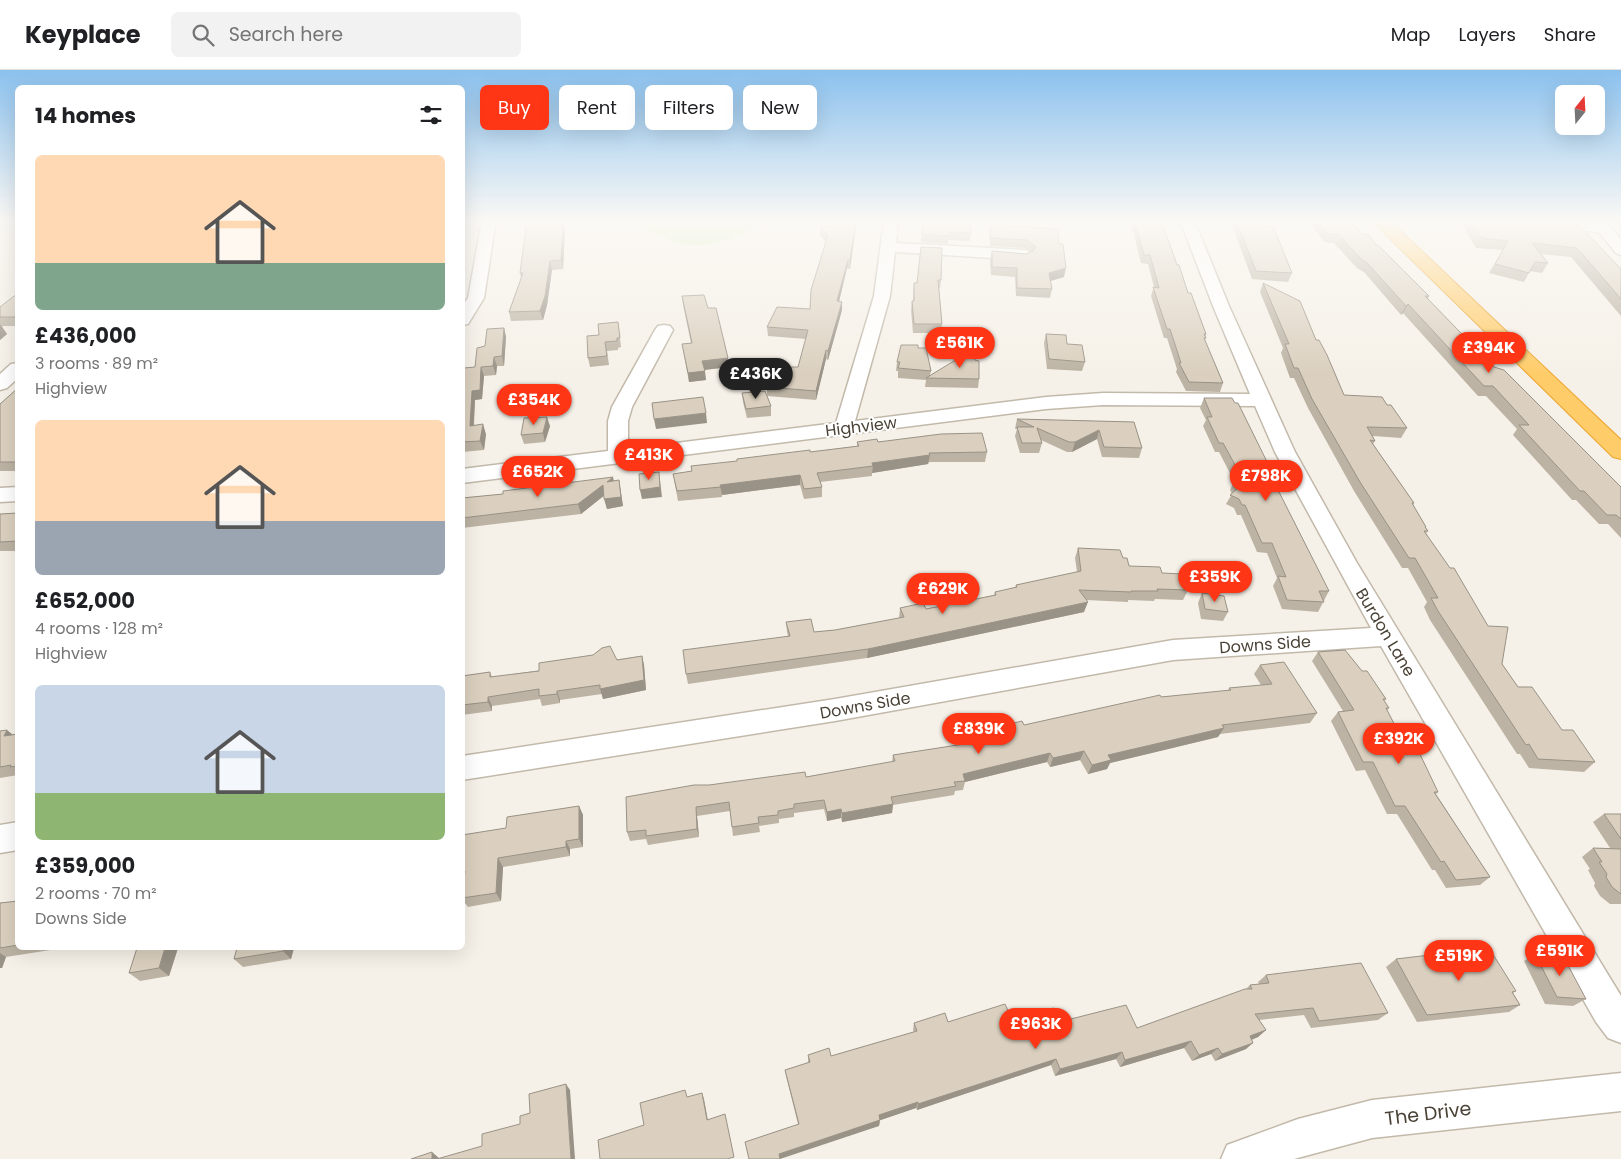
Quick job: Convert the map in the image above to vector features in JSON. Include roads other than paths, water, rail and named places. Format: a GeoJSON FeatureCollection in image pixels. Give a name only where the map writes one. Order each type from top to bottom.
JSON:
{"type":"FeatureCollection","features":[{"type":"Feature","properties":{"kind":"highway"},"geometry":{"type":"LineString","coordinates":[[1432,271],[1621,452]]}},
{"type":"Feature","properties":{"kind":"street"},"geometry":{"type":"LineString","coordinates":[[465,315],[476,298],[481,271]]}},
{"type":"Feature","properties":{"kind":"street"},"geometry":{"type":"LineString","coordinates":[[848,428],[845,421],[882,296],[885,271]]}},
{"type":"Feature","properties":{"kind":"street","name":"Burdon Lane"},"geometry":{"type":"LineString","coordinates":[[1207,271],[1220,306],[1285,452],[1346,564],[1604,1001],[1621,1025]]}},
{"type":"Feature","properties":{"kind":"street"},"geometry":{"type":"LineString","coordinates":[[618,457],[618,421],[622,407],[664,330]]}},
{"type":"Feature","properties":{"kind":"street"},"geometry":{"type":"LineString","coordinates":[[0,384],[15,371]]}},
{"type":"Feature","properties":{"kind":"street","name":"Highview"},"geometry":{"type":"LineString","coordinates":[[465,476],[1087,399],[1261,400]]}},
{"type":"Feature","properties":{"kind":"street"},"geometry":{"type":"LineString","coordinates":[[0,495],[15,494]]}},
{"type":"Feature","properties":{"kind":"street","name":"Downs Side"},"geometry":{"type":"LineString","coordinates":[[465,768],[836,710],[1173,650],[1388,636]]}},
{"type":"Feature","properties":{"kind":"street"},"geometry":{"type":"LineString","coordinates":[[0,839],[15,836]]}},
{"type":"Feature","properties":{"kind":"street","name":"The Drive"},"geometry":{"type":"LineString","coordinates":[[1241,1159],[1298,1138],[1372,1120],[1621,1092]]}}]}
